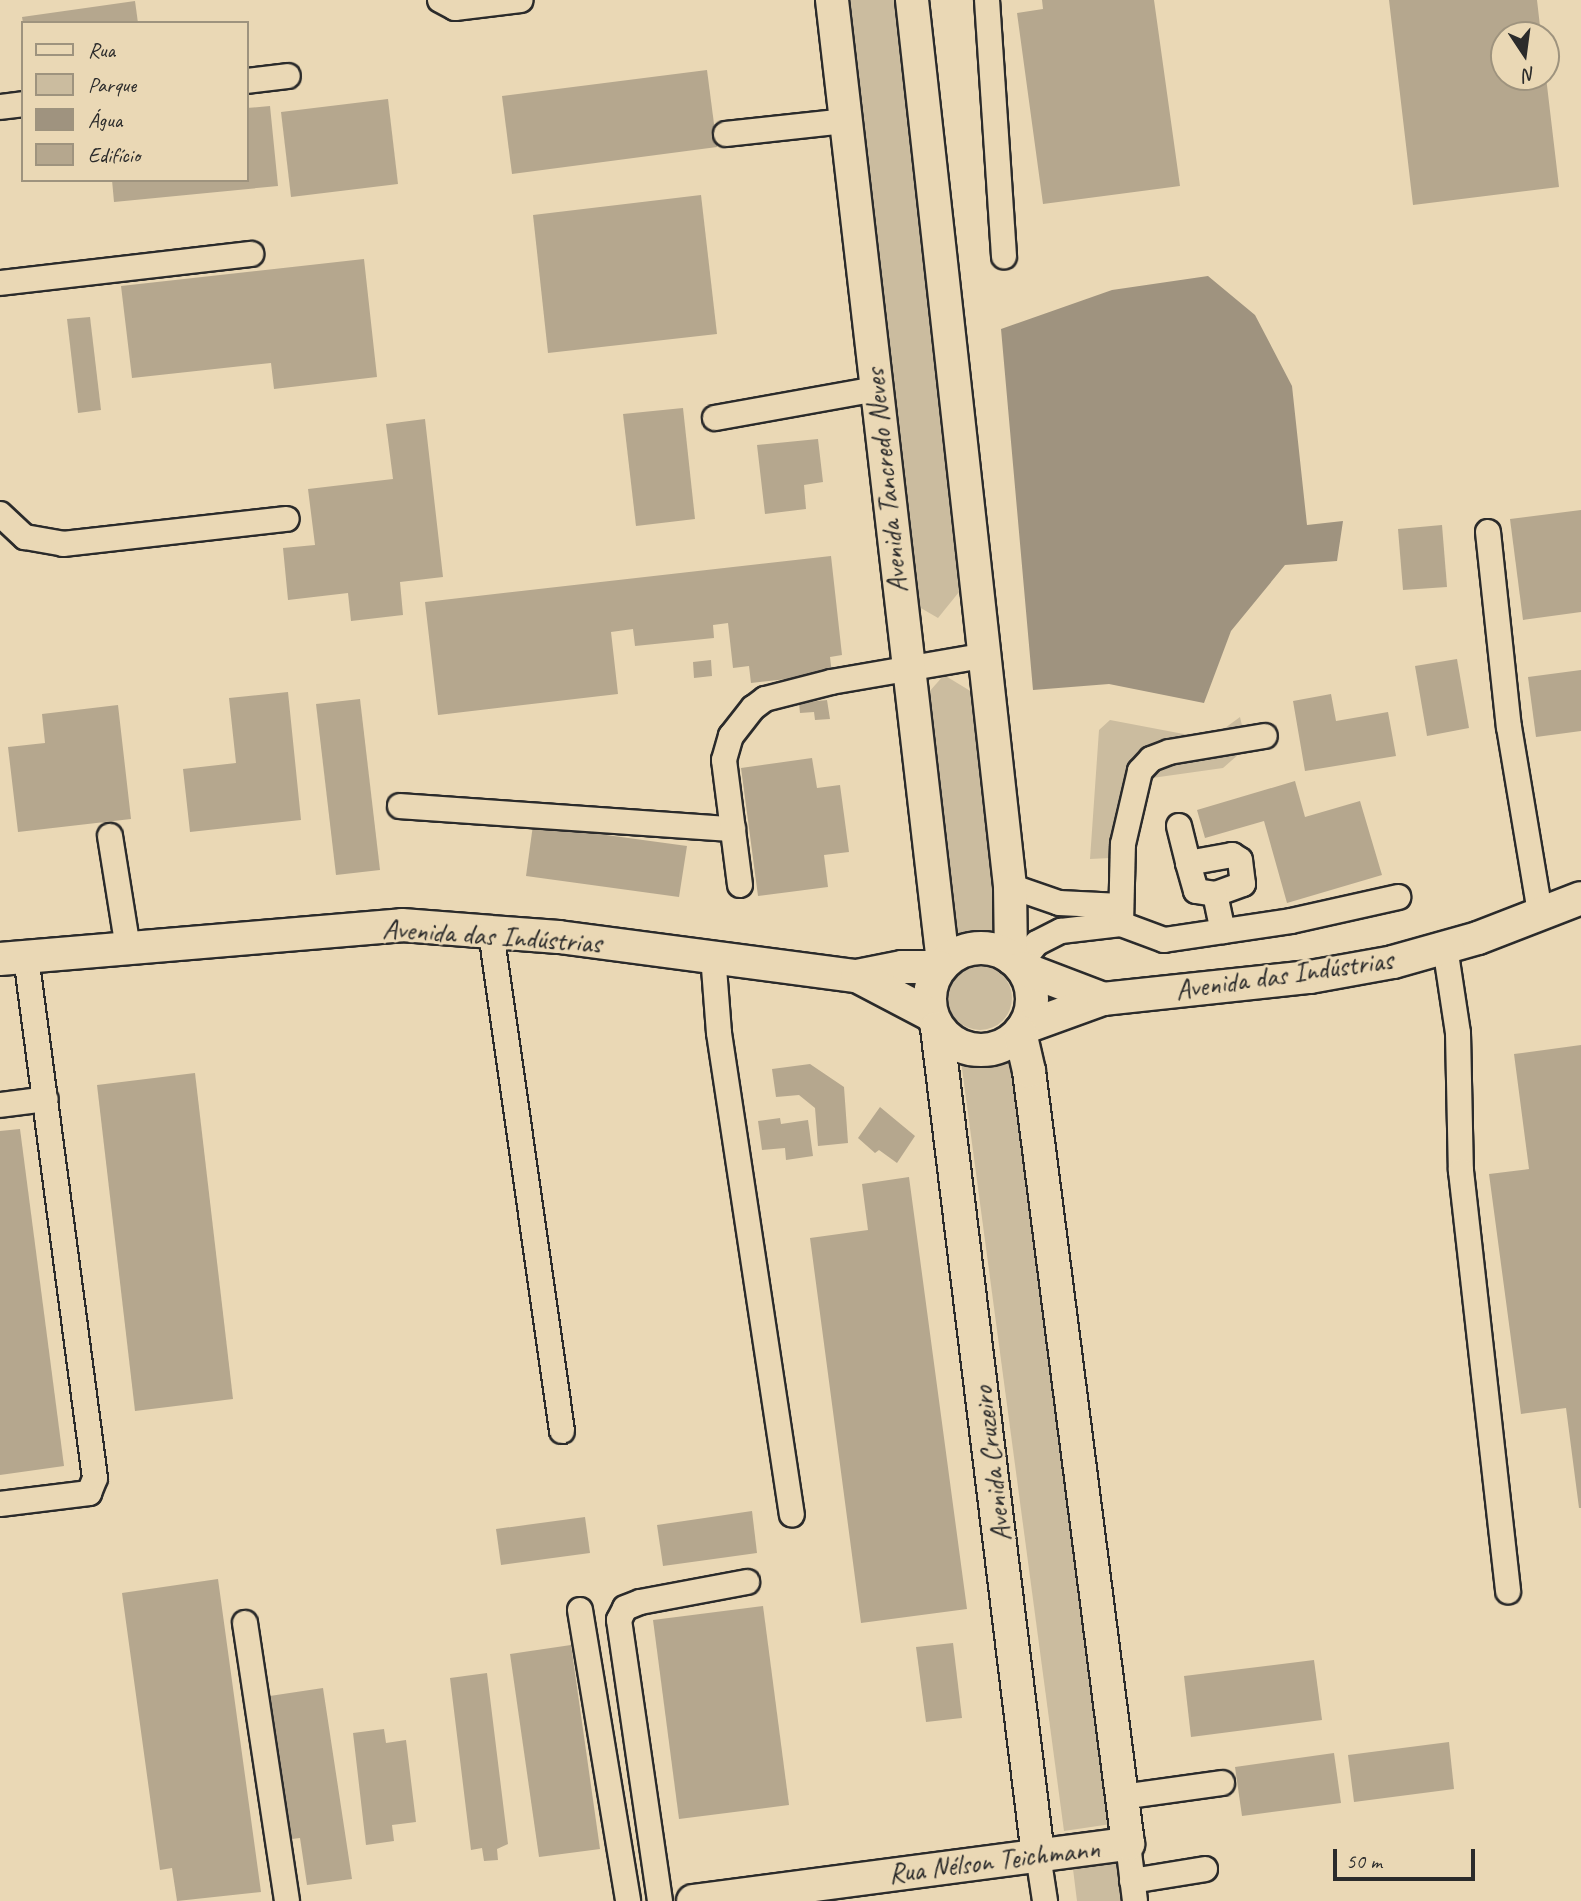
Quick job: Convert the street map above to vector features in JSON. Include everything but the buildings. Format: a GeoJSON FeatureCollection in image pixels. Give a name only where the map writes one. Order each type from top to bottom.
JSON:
{"type":"FeatureCollection","features":[{"type":"Feature","properties":{"kind":"main road","name":"Avenida Tancredo Neves"},"geometry":{"type":"LineString","coordinates":[[832,0],[941,965]]}},
{"type":"Feature","properties":{"kind":"main road"},"geometry":{"type":"LineString","coordinates":[[912,0],[981,656],[1017,964],[1032,998],[1022,1030],[1128,1844]]}},
{"type":"Feature","properties":{"kind":"main road","name":"Avenida das Indústrias"},"geometry":{"type":"LineString","coordinates":[[1103,999],[1310,977],[1445,947],[1581,898]]}},
{"type":"Feature","properties":{"kind":"main road","name":"Avenida das Indústrias"},"geometry":{"type":"LineString","coordinates":[[13,958],[402,925],[713,955],[857,976]]}},
{"type":"Feature","properties":{"kind":"main road"},"geometry":{"type":"LineString","coordinates":[[857,976],[902,967],[941,965],[970,949],[984,948],[1103,999]]}},
{"type":"Feature","properties":{"kind":"main road"},"geometry":{"type":"LineString","coordinates":[[934,1021],[930,987],[941,965]]}},
{"type":"Feature","properties":{"kind":"main road"},"geometry":{"type":"LineString","coordinates":[[857,976],[934,1021],[948,1040],[980,1051],[997,1048],[1022,1030],[1103,999]]}},
{"type":"Feature","properties":{"kind":"main road","name":"Avenida Cruzeiro"},"geometry":{"type":"LineString","coordinates":[[934,1021],[1038,1855]]}},
{"type":"Feature","properties":{"kind":"main road","name":"Rua Nélson Teichmann"},"geometry":{"type":"LineString","coordinates":[[693,1901],[1128,1844]]}},
{"type":"Feature","properties":{"kind":"street"},"geometry":{"type":"LineString","coordinates":[[440,0],[455,8],[521,0]]}},
{"type":"Feature","properties":{"kind":"street"},"geometry":{"type":"LineString","coordinates":[[987,0],[1004,256]]}},
{"type":"Feature","properties":{"kind":"street"},"geometry":{"type":"LineString","coordinates":[[248,81],[288,76]]}},
{"type":"Feature","properties":{"kind":"street"},"geometry":{"type":"LineString","coordinates":[[0,107],[21,104]]}},
{"type":"Feature","properties":{"kind":"street"},"geometry":{"type":"LineString","coordinates":[[726,134],[846,121]]}},
{"type":"Feature","properties":{"kind":"street"},"geometry":{"type":"LineString","coordinates":[[0,284],[250,254]]}},
{"type":"Feature","properties":{"kind":"street"},"geometry":{"type":"LineString","coordinates":[[715,418],[876,389]]}},
{"type":"Feature","properties":{"kind":"street"},"geometry":{"type":"LineString","coordinates":[[0,514],[25,537],[63,544],[287,519]]}},
{"type":"Feature","properties":{"kind":"street"},"geometry":{"type":"LineString","coordinates":[[1488,532],[1509,727],[1540,913]]}},
{"type":"Feature","properties":{"kind":"street"},"geometry":{"type":"LineString","coordinates":[[740,885],[725,749],[752,708],[765,699],[907,666],[981,656]]}},
{"type":"Feature","properties":{"kind":"street"},"geometry":{"type":"LineString","coordinates":[[1121,915],[1123,844],[1140,771],[1151,759],[1168,752],[1265,736]]}},
{"type":"Feature","properties":{"kind":"street"},"geometry":{"type":"LineString","coordinates":[[400,806],[733,829]]}},
{"type":"Feature","properties":{"kind":"street"},"geometry":{"type":"LineString","coordinates":[[1179,827],[1188,863],[1196,891],[1215,894],[1243,884],[1238,855],[1188,863]]}},
{"type":"Feature","properties":{"kind":"street"},"geometry":{"type":"LineString","coordinates":[[110,836],[128,948]]}},
{"type":"Feature","properties":{"kind":"street"},"geometry":{"type":"LineString","coordinates":[[1010,887],[1059,903],[1121,915],[1164,940],[1223,932],[1398,897]]}},
{"type":"Feature","properties":{"kind":"street"},"geometry":{"type":"LineString","coordinates":[[1215,894],[1223,932]]}},
{"type":"Feature","properties":{"kind":"street"},"geometry":{"type":"LineString","coordinates":[[1017,964],[1049,936],[1121,915]]}},
{"type":"Feature","properties":{"kind":"street"},"geometry":{"type":"LineString","coordinates":[[491,932],[562,1431]]}},
{"type":"Feature","properties":{"kind":"street"},"geometry":{"type":"LineString","coordinates":[[1445,947],[1458,1033],[1461,1171],[1508,1591]]}},
{"type":"Feature","properties":{"kind":"street"},"geometry":{"type":"LineString","coordinates":[[713,955],[719,1032],[792,1515]]}},
{"type":"Feature","properties":{"kind":"street"},"geometry":{"type":"LineString","coordinates":[[0,1504],[89,1493],[94,1487],[46,1099],[13,958]]}},
{"type":"Feature","properties":{"kind":"street"},"geometry":{"type":"LineString","coordinates":[[0,1105],[46,1099]]}},
{"type":"Feature","properties":{"kind":"street"},"geometry":{"type":"LineString","coordinates":[[660,1901],[619,1620],[625,1608],[640,1602],[747,1581]]}},
{"type":"Feature","properties":{"kind":"street"},"geometry":{"type":"LineString","coordinates":[[580,1610],[628,1901]]}},
{"type":"Feature","properties":{"kind":"street"},"geometry":{"type":"LineString","coordinates":[[245,1623],[286,1901]]}},
{"type":"Feature","properties":{"kind":"street"},"geometry":{"type":"LineString","coordinates":[[1122,1797],[1222,1783]]}},
{"type":"Feature","properties":{"kind":"street"},"geometry":{"type":"LineString","coordinates":[[1128,1844],[1134,1891],[1205,1868]]}},
{"type":"Feature","properties":{"kind":"street","name":"Avenida Cruzeiro"},"geometry":{"type":"LineString","coordinates":[[1038,1855],[1045,1901]]}},
{"type":"Feature","properties":{"kind":"green space"},"geometry":{"type":"Polygon","coordinates":[[[844,0],[896,0],[959,592],[938,618],[914,604],[844,0]]]}},
{"type":"Feature","properties":{"kind":"green space"},"geometry":{"type":"Polygon","coordinates":[[[944,675],[972,692],[1000,934],[948,940],[921,701],[944,675]]]}},
{"type":"Feature","properties":{"kind":"green space"},"geometry":{"type":"Polygon","coordinates":[[[1240,717],[1247,747],[1223,768],[1152,778],[1129,787],[1110,858],[1090,859],[1099,730],[1110,720],[1210,739],[1240,717]]]}},
{"type":"Feature","properties":{"kind":"green space"},"geometry":{"type":"Polygon","coordinates":[[[980,966],[998,972],[1006,980],[1012,998],[1006,1016],[998,1024],[980,1030],[962,1024],[954,1016],[948,998],[954,980],[962,972],[980,966]]]}},
{"type":"Feature","properties":{"kind":"green space"},"geometry":{"type":"Polygon","coordinates":[[[1018,1054],[1111,1824],[1064,1831],[961,1061],[1018,1054]]]}},
{"type":"Feature","properties":{"kind":"green space"},"geometry":{"type":"Polygon","coordinates":[[[1117,1863],[1122,1901],[1077,1901],[1073,1869],[1117,1863]]]}},
{"type":"Feature","properties":{"kind":"water"},"geometry":{"type":"Polygon","coordinates":[[[1208,276],[1255,315],[1292,386],[1307,525],[1343,521],[1337,561],[1285,565],[1231,631],[1204,703],[1109,684],[1033,690],[1001,329],[1112,290],[1208,276]]]}}]}
